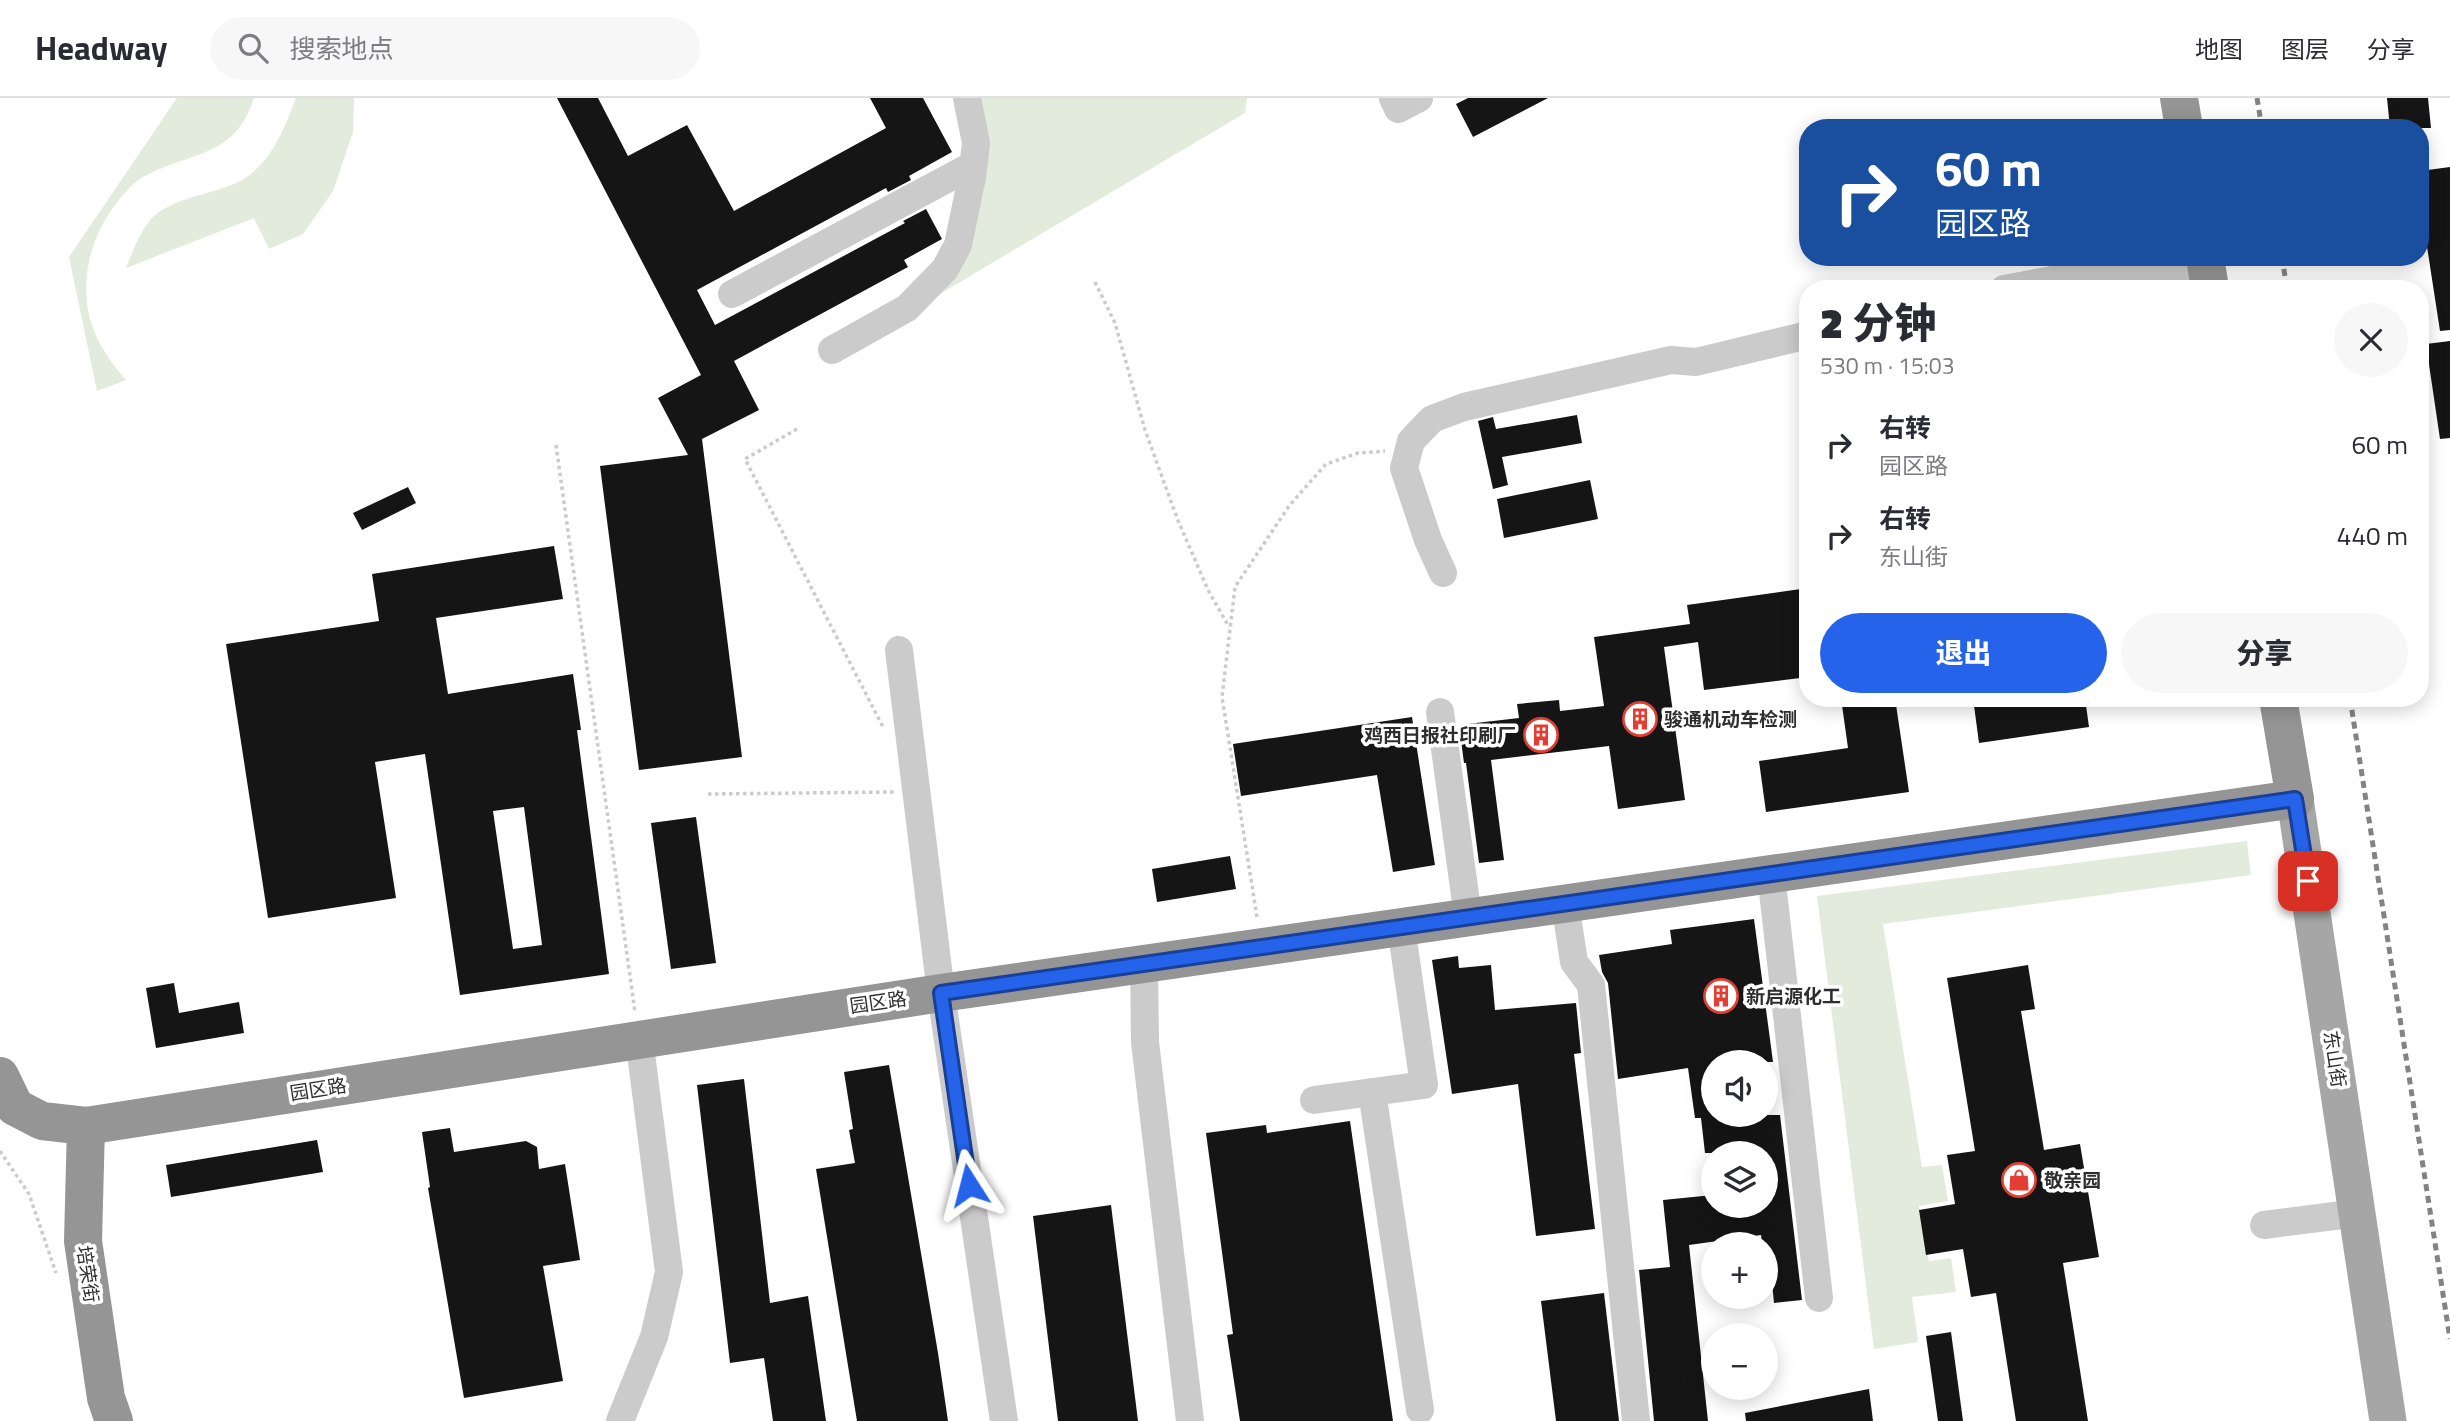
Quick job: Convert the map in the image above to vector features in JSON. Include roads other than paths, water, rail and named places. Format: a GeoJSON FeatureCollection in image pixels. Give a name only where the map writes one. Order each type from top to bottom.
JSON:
{"type":"FeatureCollection","features":[{"type":"Feature","properties":{"kind":"highway"},"geometry":{"type":"LineString","coordinates":[[2179,98],[2182,119]]}},
{"type":"Feature","properties":{"kind":"highway","name":"东山街"},"geometry":{"type":"LineString","coordinates":[[2280,707],[2295,799]]}},
{"type":"Feature","properties":{"kind":"highway","name":"园区路"},"geometry":{"type":"LineString","coordinates":[[0,1076],[15,1107],[42,1121],[86,1126],[941,993],[2295,799]]}},
{"type":"Feature","properties":{"kind":"highway","name":"培荣街"},"geometry":{"type":"LineString","coordinates":[[86,1126],[83,1241],[106,1398],[114,1421]]}},
{"type":"Feature","properties":{"kind":"main road","name":"东山街"},"geometry":{"type":"LineString","coordinates":[[2295,799],[2388,1421]]}},
{"type":"Feature","properties":{"kind":"street"},"geometry":{"type":"LineString","coordinates":[[832,350],[907,308],[945,269],[958,245],[975,143],[967,98]]}},
{"type":"Feature","properties":{"kind":"street"},"geometry":{"type":"LineString","coordinates":[[1393,98],[1398,109],[1419,98]]}},
{"type":"Feature","properties":{"kind":"street"},"geometry":{"type":"LineString","coordinates":[[732,294],[973,165]]}},
{"type":"Feature","properties":{"kind":"street"},"geometry":{"type":"LineString","coordinates":[[2053,280],[2080,275],[2208,273]]}},
{"type":"Feature","properties":{"kind":"street"},"geometry":{"type":"LineString","coordinates":[[1443,573],[1428,540],[1404,468],[1411,441],[1433,419],[1464,407],[1671,360],[1696,362],[1799,337]]}},
{"type":"Feature","properties":{"kind":"street"},"geometry":{"type":"LineString","coordinates":[[899,650],[941,993],[1004,1421]]}},
{"type":"Feature","properties":{"kind":"street"},"geometry":{"type":"LineString","coordinates":[[1440,712],[1468,917]]}},
{"type":"Feature","properties":{"kind":"street"},"geometry":{"type":"LineString","coordinates":[[1771,874],[1819,1298]]}},
{"type":"Feature","properties":{"kind":"street"},"geometry":{"type":"LineString","coordinates":[[1565,903],[1574,962],[1591,985],[1636,1421]]}},
{"type":"Feature","properties":{"kind":"street"},"geometry":{"type":"LineString","coordinates":[[1314,1100],[1424,1085],[1401,927]]}},
{"type":"Feature","properties":{"kind":"street"},"geometry":{"type":"LineString","coordinates":[[1144,964],[1145,1042],[1190,1421]]}},
{"type":"Feature","properties":{"kind":"street"},"geometry":{"type":"LineString","coordinates":[[620,1421],[654,1337],[669,1272],[639,1038]]}},
{"type":"Feature","properties":{"kind":"street"},"geometry":{"type":"LineString","coordinates":[[1372,1092],[1420,1410]]}},
{"type":"Feature","properties":{"kind":"street"},"geometry":{"type":"LineString","coordinates":[[2264,1225],[2358,1213]]}},
{"type":"Feature","properties":{"kind":"railway"},"geometry":{"type":"LineString","coordinates":[[2257,98],[2260,119]]}},
{"type":"Feature","properties":{"kind":"railway"},"geometry":{"type":"LineString","coordinates":[[2283,266],[2286,280]]}},
{"type":"Feature","properties":{"kind":"railway"},"geometry":{"type":"LineString","coordinates":[[2351,707],[2450,1339]]}},
{"type":"Feature","properties":{"kind":"place","name":"骏通机动车检测"},"geometry":{"type":"Point","coordinates":[1640,719]}},
{"type":"Feature","properties":{"kind":"place","name":"鸡西日报社印刷厂"},"geometry":{"type":"Point","coordinates":[1541,735]}},
{"type":"Feature","properties":{"kind":"place","name":"新启源化工"},"geometry":{"type":"Point","coordinates":[1721,996]}},
{"type":"Feature","properties":{"kind":"place","name":"敬亲园"},"geometry":{"type":"Point","coordinates":[2019,1180]}}]}
